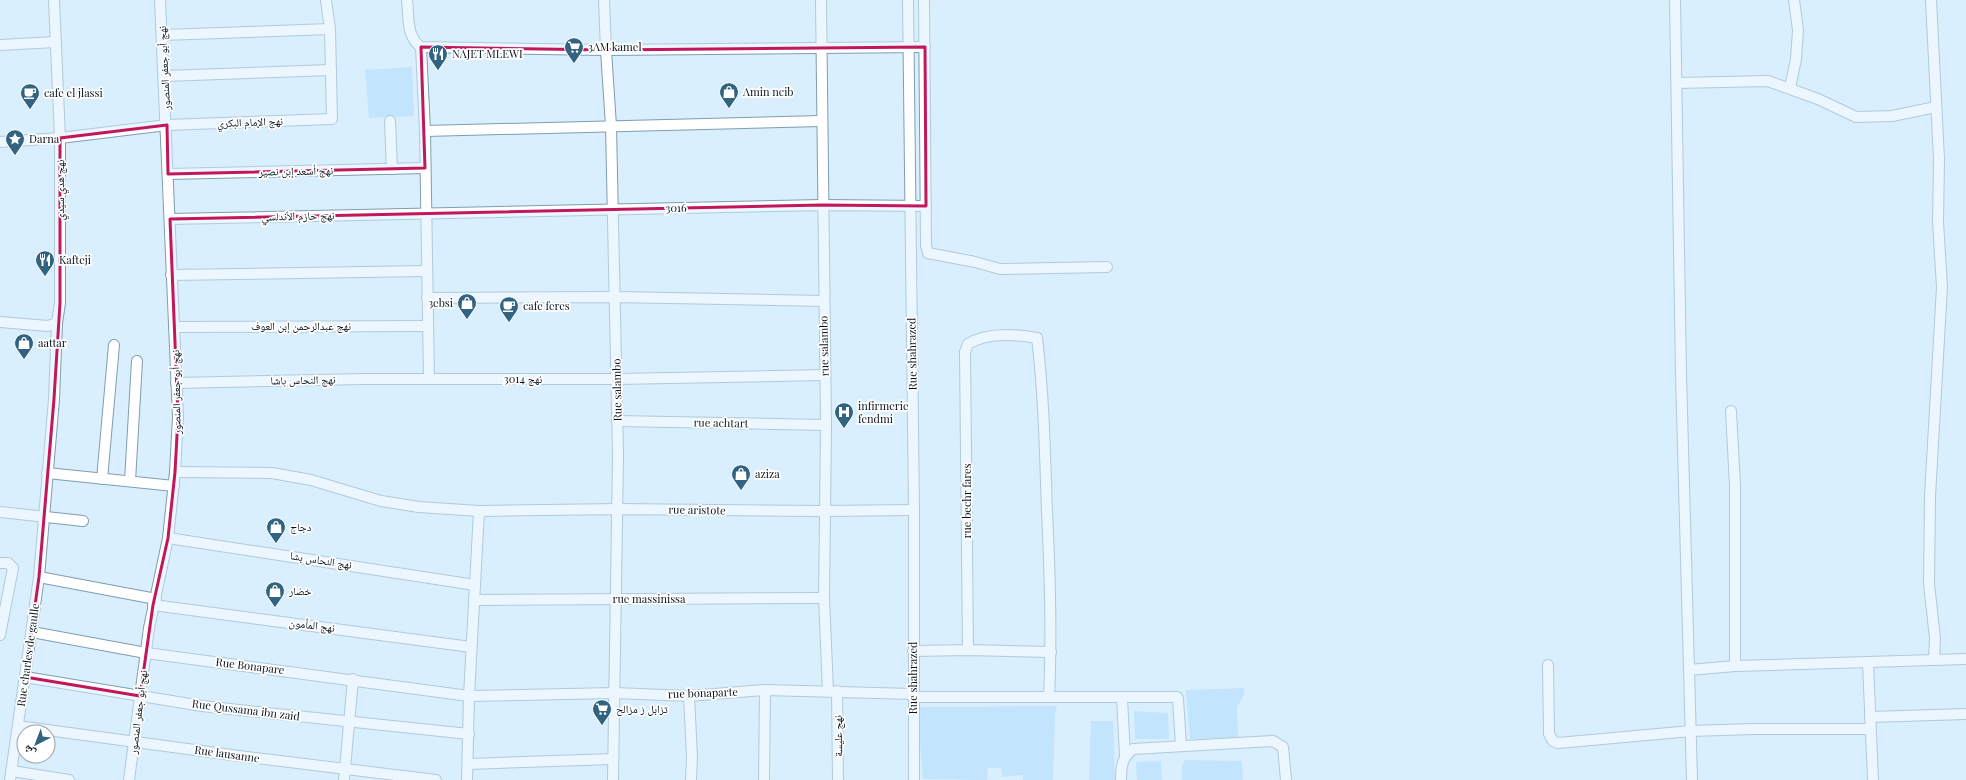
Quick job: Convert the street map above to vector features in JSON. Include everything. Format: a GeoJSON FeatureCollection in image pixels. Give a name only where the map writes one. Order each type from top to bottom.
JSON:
{"type":"FeatureCollection","features":[{"type":"Feature","properties":{"kind":"street","name":"نهج هدي سيدي"},"geometry":{"type":"LineString","coordinates":[[47,473],[54,399],[57,324],[60,303],[60,138],[54,0]]}},
{"type":"Feature","properties":{"kind":"street","name":"نهج أبو جعفر المنصور"},"geometry":{"type":"LineString","coordinates":[[129,780],[154,602],[168,538],[174,486],[178,417],[171,275],[167,124],[160,0]]}},
{"type":"Feature","properties":{"kind":"street"},"geometry":{"type":"LineString","coordinates":[[164,76],[331,70],[330,29],[326,0]]}},
{"type":"Feature","properties":{"kind":"street"},"geometry":{"type":"LineString","coordinates":[[407,0],[410,34],[414,42],[421,47],[606,50],[925,47]]}},
{"type":"Feature","properties":{"kind":"street","name":"Rue salambo"},"geometry":{"type":"LineString","coordinates":[[604,0],[611,126],[619,509],[613,780]]}},
{"type":"Feature","properties":{"kind":"street","name":"rue salambo"},"geometry":{"type":"LineString","coordinates":[[821,0],[821,121],[826,425],[824,598],[832,691]]}},
{"type":"Feature","properties":{"kind":"street","name":"Rue shahrazed"},"geometry":{"type":"LineString","coordinates":[[908,0],[914,510],[914,780]]}},
{"type":"Feature","properties":{"kind":"street"},"geometry":{"type":"LineString","coordinates":[[924,0],[926,245],[928,252],[1000,269],[1107,267]]}},
{"type":"Feature","properties":{"kind":"street"},"geometry":{"type":"LineString","coordinates":[[1675,0],[1681,366],[1692,780]]}},
{"type":"Feature","properties":{"kind":"street"},"geometry":{"type":"LineString","coordinates":[[1790,88],[1796,59],[1798,30],[1794,0]]}},
{"type":"Feature","properties":{"kind":"street"},"geometry":{"type":"LineString","coordinates":[[1931,0],[1939,159],[1938,222],[1942,287],[1930,496],[1929,584],[1934,638],[1934,660]]}},
{"type":"Feature","properties":{"kind":"street"},"geometry":{"type":"LineString","coordinates":[[162,35],[330,29]]}},
{"type":"Feature","properties":{"kind":"street"},"geometry":{"type":"LineString","coordinates":[[0,45],[56,42]]}},
{"type":"Feature","properties":{"kind":"street"},"geometry":{"type":"LineString","coordinates":[[421,47],[425,131],[429,378]]}},
{"type":"Feature","properties":{"kind":"street","name":"نهج الإمام البكري"},"geometry":{"type":"LineString","coordinates":[[0,142],[60,138],[167,124],[332,119],[331,70]]}},
{"type":"Feature","properties":{"kind":"street"},"geometry":{"type":"LineString","coordinates":[[1677,83],[1762,81],[1790,88],[1856,117],[1892,116],[1936,107]]}},
{"type":"Feature","properties":{"kind":"street"},"geometry":{"type":"LineString","coordinates":[[390,121],[392,169]]}},
{"type":"Feature","properties":{"kind":"street"},"geometry":{"type":"LineString","coordinates":[[425,131],[821,121]]}},
{"type":"Feature","properties":{"kind":"street","name":"نهج أسعد إبن نصير"},"geometry":{"type":"LineString","coordinates":[[168,174],[425,168]]}},
{"type":"Feature","properties":{"kind":"street","name":"3016"},"geometry":{"type":"LineString","coordinates":[[426,214],[822,205],[926,206]]}},
{"type":"Feature","properties":{"kind":"street","name":"نهج حازم الأندلسي"},"geometry":{"type":"LineString","coordinates":[[170,219],[426,214]]}},
{"type":"Feature","properties":{"kind":"street"},"geometry":{"type":"LineString","coordinates":[[171,275],[427,271]]}},
{"type":"Feature","properties":{"kind":"street"},"geometry":{"type":"LineString","coordinates":[[427,298],[614,297],[824,301]]}},
{"type":"Feature","properties":{"kind":"street"},"geometry":{"type":"LineString","coordinates":[[0,322],[48,326],[57,324]]}},
{"type":"Feature","properties":{"kind":"street","name":"نهج عبدالرحمن إبن العوف"},"geometry":{"type":"LineString","coordinates":[[174,327],[428,326]]}},
{"type":"Feature","properties":{"kind":"street","name":"rue bechr fares"},"geometry":{"type":"LineString","coordinates":[[968,650],[965,352],[968,344],[986,336],[1024,336],[1037,338],[1043,389],[1050,652]]}},
{"type":"Feature","properties":{"kind":"street"},"geometry":{"type":"LineString","coordinates":[[102,478],[114,345]]}},
{"type":"Feature","properties":{"kind":"street"},"geometry":{"type":"LineString","coordinates":[[130,481],[137,361]]}},
{"type":"Feature","properties":{"kind":"street","name":"نهج 3014"},"geometry":{"type":"LineString","coordinates":[[429,378],[617,379],[825,375]]}},
{"type":"Feature","properties":{"kind":"street","name":"نهج النحاس باشا"},"geometry":{"type":"LineString","coordinates":[[176,383],[429,378]]}},
{"type":"Feature","properties":{"kind":"street"},"geometry":{"type":"LineString","coordinates":[[1732,410],[1735,486],[1735,666]]}},
{"type":"Feature","properties":{"kind":"street","name":"rue achtart"},"geometry":{"type":"LineString","coordinates":[[617,421],[826,425]]}},
{"type":"Feature","properties":{"kind":"street","name":"rue aristote"},"geometry":{"type":"LineString","coordinates":[[175,472],[272,473],[311,480],[381,501],[419,507],[479,511],[619,509],[824,512],[914,510]]}},
{"type":"Feature","properties":{"kind":"street"},"geometry":{"type":"LineString","coordinates":[[47,473],[174,486]]}},
{"type":"Feature","properties":{"kind":"street","name":"Rue charles de gaulle"},"geometry":{"type":"LineString","coordinates":[[18,724],[40,577],[47,473]]}},
{"type":"Feature","properties":{"kind":"street"},"geometry":{"type":"LineString","coordinates":[[467,780],[471,647],[479,511]]}},
{"type":"Feature","properties":{"kind":"street"},"geometry":{"type":"LineString","coordinates":[[0,512],[83,521]]}},
{"type":"Feature","properties":{"kind":"street","name":"نهج النحاس بشا"},"geometry":{"type":"LineString","coordinates":[[168,538],[475,585]]}},
{"type":"Feature","properties":{"kind":"street"},"geometry":{"type":"LineString","coordinates":[[0,563],[8,563],[13,568],[0,635]]}},
{"type":"Feature","properties":{"kind":"street","name":"نهج المأمون"},"geometry":{"type":"LineString","coordinates":[[40,577],[154,602],[471,647]]}},
{"type":"Feature","properties":{"kind":"street","name":"rue massinissa"},"geometry":{"type":"LineString","coordinates":[[474,600],[824,598]]}},
{"type":"Feature","properties":{"kind":"street","name":"Rue Bonapare"},"geometry":{"type":"LineString","coordinates":[[32,632],[146,653],[353,679],[469,696]]}},
{"type":"Feature","properties":{"kind":"street"},"geometry":{"type":"LineString","coordinates":[[913,651],[968,650],[1050,652],[1049,697]]}},
{"type":"Feature","properties":{"kind":"street"},"geometry":{"type":"LineString","coordinates":[[1689,670],[1735,666],[1966,659]]}},
{"type":"Feature","properties":{"kind":"street"},"geometry":{"type":"LineString","coordinates":[[1868,663],[1873,780]]}},
{"type":"Feature","properties":{"kind":"street"},"geometry":{"type":"LineString","coordinates":[[1548,665],[1549,734],[1555,742],[1691,731],[1753,728],[1870,729]]}},
{"type":"Feature","properties":{"kind":"street","name":"Rue Qussama ibn zaid"},"geometry":{"type":"LineString","coordinates":[[26,677],[202,706],[469,734]]}},
{"type":"Feature","properties":{"kind":"street"},"geometry":{"type":"LineString","coordinates":[[344,780],[353,679]]}},
{"type":"Feature","properties":{"kind":"street"},"geometry":{"type":"LineString","coordinates":[[764,780],[765,690]]}},
{"type":"Feature","properties":{"kind":"street","name":"rue bonaparte"},"geometry":{"type":"LineString","coordinates":[[469,696],[614,693],[689,696],[765,690],[832,691],[913,696],[1178,698],[1182,746]]}},
{"type":"Feature","properties":{"kind":"street","name":"نهج عليسة"},"geometry":{"type":"LineString","coordinates":[[832,691],[838,780]]}},
{"type":"Feature","properties":{"kind":"street"},"geometry":{"type":"LineString","coordinates":[[689,696],[692,757],[691,780]]}},
{"type":"Feature","properties":{"kind":"street"},"geometry":{"type":"LineString","coordinates":[[1121,780],[1121,765],[1125,755],[1122,698]]}},
{"type":"Feature","properties":{"kind":"street"},"geometry":{"type":"LineString","coordinates":[[1870,717],[1966,714]]}},
{"type":"Feature","properties":{"kind":"street","name":"Rue lausanne"},"geometry":{"type":"LineString","coordinates":[[56,731],[436,780]]}},
{"type":"Feature","properties":{"kind":"street","name":"Rue charles de gaulle"},"geometry":{"type":"LineString","coordinates":[[11,776],[16,740]]}},
{"type":"Feature","properties":{"kind":"street"},"geometry":{"type":"LineString","coordinates":[[1125,755],[1133,749],[1273,741],[1283,747],[1285,754],[1286,780]]}},
{"type":"Feature","properties":{"kind":"street"},"geometry":{"type":"LineString","coordinates":[[468,764],[613,759]]}},
{"type":"Feature","properties":{"kind":"street"},"geometry":{"type":"LineString","coordinates":[[11,776],[69,780]]}},
{"type":"Feature","properties":{"kind":"highlighted area"},"geometry":{"type":"Polygon","coordinates":[[[421,47],[606,50],[925,47],[926,206],[822,205],[170,219],[178,417],[175,472],[168,538],[153,605],[140,696],[25,677],[39,577],[54,399],[60,303],[60,138],[167,125],[168,174],[425,168],[421,47]]]}},
{"type":"Feature","properties":{"kind":"shaded area"},"geometry":{"type":"Polygon","coordinates":[[[412,67],[414,116],[369,118],[365,70],[412,67]]]}},
{"type":"Feature","properties":{"kind":"shaded area"},"geometry":{"type":"Polygon","coordinates":[[[1244,688],[1244,695],[1237,707],[1238,738],[1190,739],[1186,690],[1244,688]]]}},
{"type":"Feature","properties":{"kind":"shaded area"},"geometry":{"type":"Polygon","coordinates":[[[1057,706],[1055,713],[1053,780],[1023,780],[1023,775],[1003,777],[1001,768],[988,768],[987,780],[923,779],[917,707],[1057,706]]]}},
{"type":"Feature","properties":{"kind":"shaded area"},"geometry":{"type":"Polygon","coordinates":[[[1134,711],[1168,713],[1169,739],[1135,739],[1134,711]]]}},
{"type":"Feature","properties":{"kind":"shaded area"},"geometry":{"type":"Polygon","coordinates":[[[1091,721],[1113,721],[1115,780],[1089,780],[1091,721]]]}},
{"type":"Feature","properties":{"kind":"shaded area"},"geometry":{"type":"Polygon","coordinates":[[[1185,760],[1242,761],[1243,780],[1182,780],[1182,767],[1185,760]]]}},
{"type":"Feature","properties":{"kind":"shaded area"},"geometry":{"type":"Polygon","coordinates":[[[1161,761],[1162,780],[1137,780],[1136,762],[1161,761]]]}},
{"type":"Feature","properties":{"kind":"place","name":"3AM kamel"},"geometry":{"type":"Point","coordinates":[574,64]}},
{"type":"Feature","properties":{"kind":"place","name":"NAJET MLEWI"},"geometry":{"type":"Point","coordinates":[438,71]}},
{"type":"Feature","properties":{"kind":"place","name":"Amin ncib"},"geometry":{"type":"Point","coordinates":[729,109]}},
{"type":"Feature","properties":{"kind":"place","name":"cafe el jlassi"},"geometry":{"type":"Point","coordinates":[30,110]}},
{"type":"Feature","properties":{"kind":"place","name":"Darna"},"geometry":{"type":"Point","coordinates":[15,156]}},
{"type":"Feature","properties":{"kind":"place","name":"Kafteji"},"geometry":{"type":"Point","coordinates":[45,277]}},
{"type":"Feature","properties":{"kind":"place","name":"3ebsi"},"geometry":{"type":"Point","coordinates":[467,320]}},
{"type":"Feature","properties":{"kind":"place","name":"cafe feres"},"geometry":{"type":"Point","coordinates":[509,323]}},
{"type":"Feature","properties":{"kind":"place","name":"aattar"},"geometry":{"type":"Point","coordinates":[24,360]}},
{"type":"Feature","properties":{"kind":"place","name":"infirmerie fendmi"},"geometry":{"type":"Point","coordinates":[844,429]}},
{"type":"Feature","properties":{"kind":"place","name":"aziza"},"geometry":{"type":"Point","coordinates":[741,491]}},
{"type":"Feature","properties":{"kind":"place","name":"دجاج"},"geometry":{"type":"Point","coordinates":[276,544]}},
{"type":"Feature","properties":{"kind":"place","name":"خضار"},"geometry":{"type":"Point","coordinates":[275,608]}},
{"type":"Feature","properties":{"kind":"place","name":"تزابل ز مزالح"},"geometry":{"type":"Point","coordinates":[602,726]}}]}
